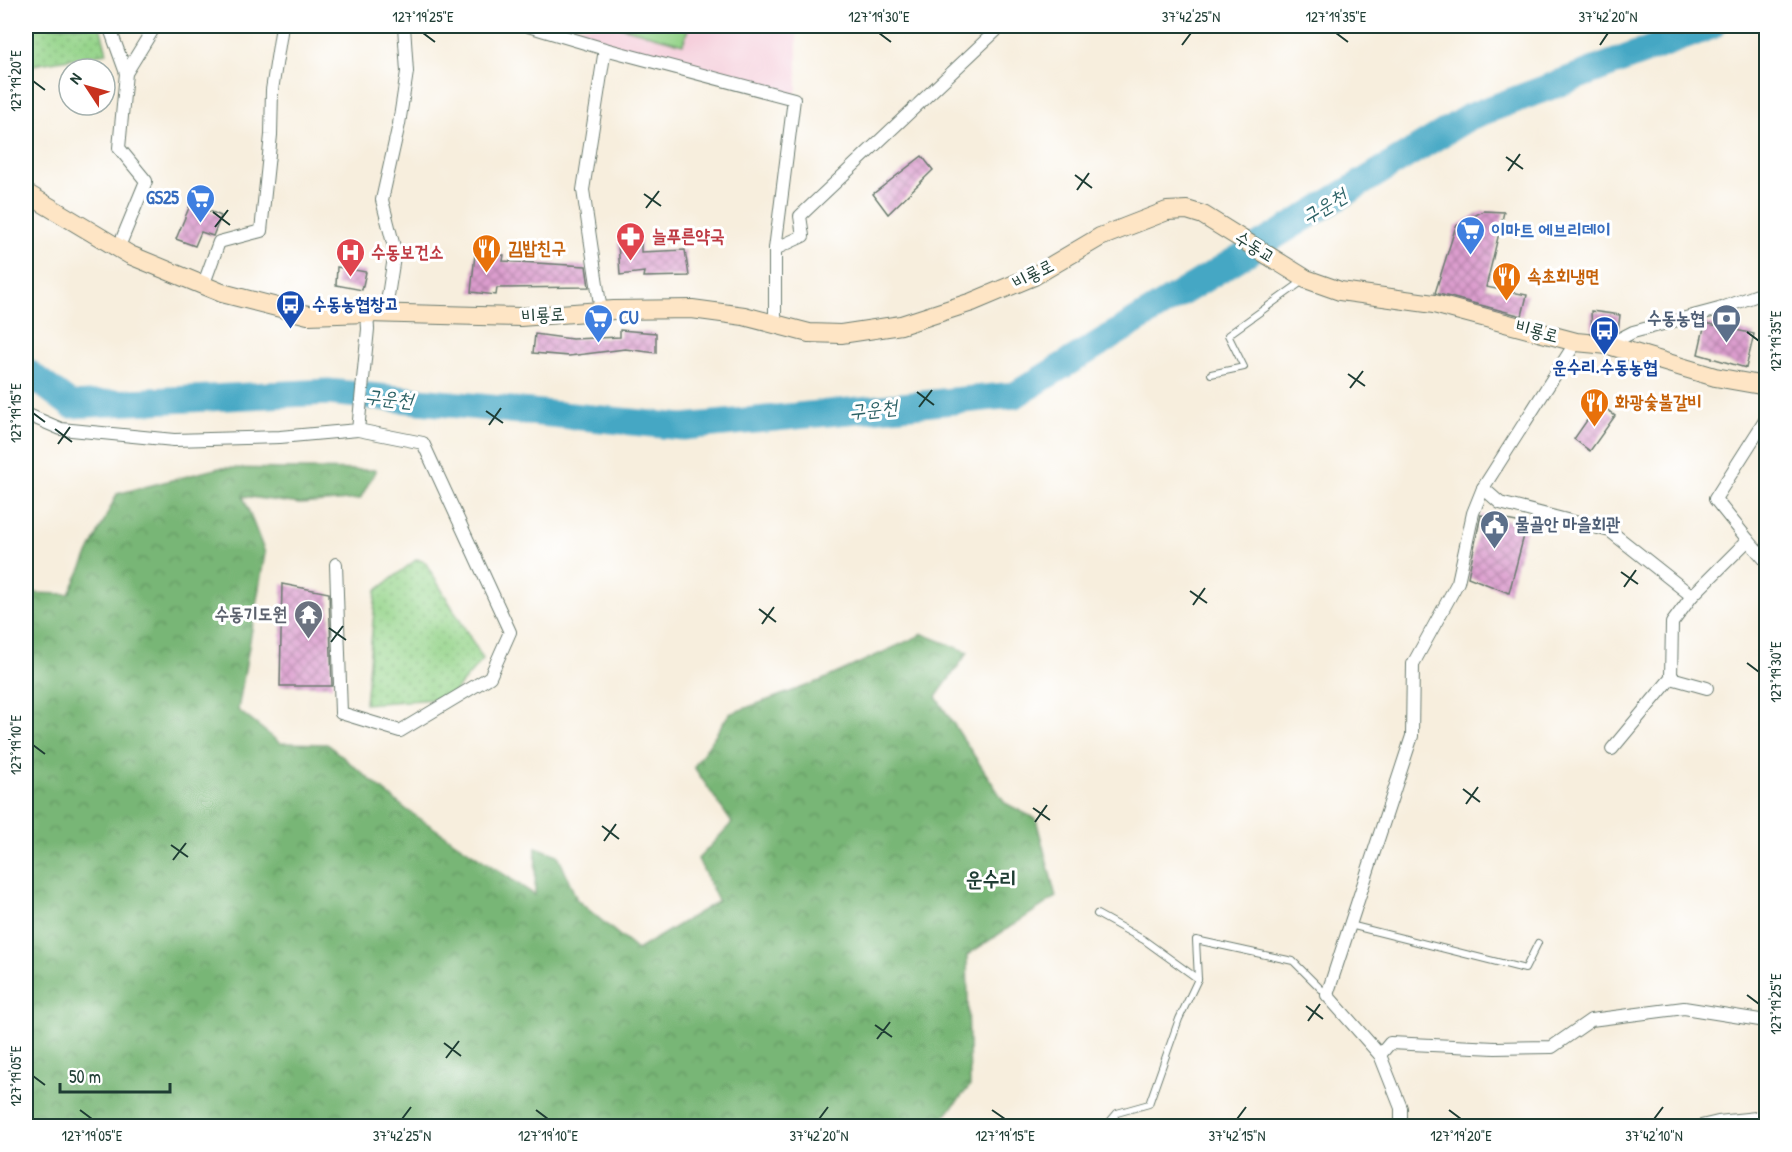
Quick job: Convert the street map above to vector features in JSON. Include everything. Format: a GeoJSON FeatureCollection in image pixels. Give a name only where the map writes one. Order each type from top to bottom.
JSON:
{"type":"FeatureCollection","features":[{"type":"Feature","properties":{"kind":"main road","name":"비룡로"},"geometry":{"type":"LineString","coordinates":[[26,194],[118,249],[203,286],[232,296],[308,315],[373,319],[520,317],[602,311],[692,309],[744,316],[809,333],[841,334],[901,325],[982,298],[1034,276],[1100,237],[1167,211],[1187,210],[1203,215]]}},
{"type":"Feature","properties":{"kind":"main road","name":"수동교"},"geometry":{"type":"LineString","coordinates":[[1203,215],[1306,279]]}},
{"type":"Feature","properties":{"kind":"main road","name":"비룡로"},"geometry":{"type":"LineString","coordinates":[[1306,279],[1340,291],[1434,304],[1576,342],[1608,345],[1714,377],[1767,386]]}},
{"type":"Feature","properties":{"kind":"street"},"geometry":{"type":"LineString","coordinates":[[109,26],[126,73],[119,148],[146,181],[118,249]]}},
{"type":"Feature","properties":{"kind":"street"},"geometry":{"type":"LineString","coordinates":[[126,73],[154,26]]}},
{"type":"Feature","properties":{"kind":"street"},"geometry":{"type":"LineString","coordinates":[[203,286],[219,242],[261,231],[271,135],[272,90],[282,26]]}},
{"type":"Feature","properties":{"kind":"street"},"geometry":{"type":"LineString","coordinates":[[359,427],[373,319],[395,252],[382,200],[399,124],[407,72],[404,26]]}},
{"type":"Feature","properties":{"kind":"street"},"geometry":{"type":"LineString","coordinates":[[528,26],[605,49],[794,99],[775,249],[775,324]]}},
{"type":"Feature","properties":{"kind":"street"},"geometry":{"type":"LineString","coordinates":[[775,249],[803,237],[800,216],[1001,26]]}},
{"type":"Feature","properties":{"kind":"street"},"geometry":{"type":"LineString","coordinates":[[602,311],[583,190],[605,49]]}},
{"type":"Feature","properties":{"kind":"street"},"geometry":{"type":"LineString","coordinates":[[1608,345],[1633,332],[1719,309],[1767,292]]}},
{"type":"Feature","properties":{"kind":"street"},"geometry":{"type":"LineString","coordinates":[[1401,1126],[1401,1108],[1380,1055],[1327,995],[1412,736],[1413,664],[1458,582],[1473,513],[1484,488],[1576,342]]}},
{"type":"Feature","properties":{"kind":"street"},"geometry":{"type":"LineString","coordinates":[[26,414],[61,429],[174,440],[280,437],[359,427],[423,443],[510,632],[490,677],[400,731],[341,713],[336,564]]}},
{"type":"Feature","properties":{"kind":"street"},"geometry":{"type":"LineString","coordinates":[[1767,419],[1715,499],[1767,561]]}},
{"type":"Feature","properties":{"kind":"street"},"geometry":{"type":"LineString","coordinates":[[1484,488],[1500,503],[1610,531],[1692,596]]}},
{"type":"Feature","properties":{"kind":"street"},"geometry":{"type":"LineString","coordinates":[[1612,749],[1671,678],[1672,623],[1692,596],[1748,540]]}},
{"type":"Feature","properties":{"kind":"street"},"geometry":{"type":"LineString","coordinates":[[1671,678],[1707,688]]}},
{"type":"Feature","properties":{"kind":"street"},"geometry":{"type":"LineString","coordinates":[[1380,1055],[1390,1043],[1495,1048],[1552,1047],[1591,1020],[1684,1008],[1767,1020]]}},
{"type":"Feature","properties":{"kind":"street"},"geometry":{"type":"LineString","coordinates":[[1701,1126],[1718,1122],[1767,1118]]}},
{"type":"Feature","properties":{"kind":"lane"},"geometry":{"type":"LineString","coordinates":[[1211,374],[1244,367],[1228,335],[1306,279]]}},
{"type":"Feature","properties":{"kind":"lane"},"geometry":{"type":"LineString","coordinates":[[1097,914],[1144,940],[1198,979]]}},
{"type":"Feature","properties":{"kind":"lane"},"geometry":{"type":"LineString","coordinates":[[1350,925],[1525,969],[1538,943]]}},
{"type":"Feature","properties":{"kind":"lane"},"geometry":{"type":"LineString","coordinates":[[1106,1126],[1116,1113],[1149,1104],[1179,1019],[1198,979],[1196,940],[1293,961],[1327,995]]}},
{"type":"Feature","properties":{"kind":"shaded area"},"geometry":{"type":"Polygon","coordinates":[[[553,26],[797,26],[797,90],[791,100],[553,26]]]}},
{"type":"Feature","properties":{"kind":"green space"},"geometry":{"type":"Polygon","coordinates":[[[26,26],[100,26],[107,53],[82,57],[57,57],[57,61],[26,66],[26,26]]]}},
{"type":"Feature","properties":{"kind":"green space"},"geometry":{"type":"Polygon","coordinates":[[[618,26],[689,26],[683,44],[618,26]]]}},
{"type":"Feature","properties":{"kind":"green space"},"geometry":{"type":"Polygon","coordinates":[[[219,468],[376,470],[360,499],[300,504],[243,496],[265,553],[238,710],[280,743],[327,744],[407,810],[535,895],[536,847],[558,855],[577,900],[637,950],[718,901],[698,859],[732,823],[694,767],[729,714],[820,681],[923,634],[968,652],[936,697],[1005,803],[1036,819],[1056,897],[967,955],[970,1086],[943,1118],[807,1126],[26,1126],[26,593],[69,594],[117,494],[219,468]]]}},
{"type":"Feature","properties":{"kind":"green space"},"geometry":{"type":"Polygon","coordinates":[[[417,559],[425,562],[483,659],[449,698],[365,704],[376,591],[417,559]]]}},
{"type":"Feature","properties":{"kind":"building"},"geometry":{"type":"Polygon","coordinates":[[[922,156],[933,170],[888,214],[873,194],[922,156]]]}},
{"type":"Feature","properties":{"kind":"building","name":"GS25"},"geometry":{"type":"Polygon","coordinates":[[[191,203],[221,216],[213,236],[201,232],[195,246],[176,239],[191,203]]]}},
{"type":"Feature","properties":{"kind":"building","name":"이마트 에브리데이"},"geometry":{"type":"Polygon","coordinates":[[[1483,211],[1504,212],[1486,287],[1527,295],[1522,316],[1435,293],[1456,226],[1483,211]]]}},
{"type":"Feature","properties":{"kind":"building"},"geometry":{"type":"Polygon","coordinates":[[[641,241],[641,252],[685,250],[689,276],[643,277],[644,272],[620,275],[618,242],[641,241]]]}},
{"type":"Feature","properties":{"kind":"building"},"geometry":{"type":"Polygon","coordinates":[[[475,254],[504,255],[503,261],[586,266],[589,287],[497,288],[496,295],[471,292],[475,254]]]}},
{"type":"Feature","properties":{"kind":"building","name":"수동보건소"},"geometry":{"type":"Polygon","coordinates":[[[337,267],[366,272],[362,290],[336,285],[337,267]]]}},
{"type":"Feature","properties":{"kind":"building"},"geometry":{"type":"Polygon","coordinates":[[[1591,311],[1620,315],[1618,331],[1611,334],[1592,332],[1591,311]]]}},
{"type":"Feature","properties":{"kind":"building","name":"수동농협"},"geometry":{"type":"Polygon","coordinates":[[[1705,323],[1754,334],[1746,368],[1698,354],[1705,323]]]}},
{"type":"Feature","properties":{"kind":"building"},"geometry":{"type":"Polygon","coordinates":[[[620,330],[656,333],[656,353],[625,349],[569,356],[533,353],[535,334],[572,339],[620,337],[620,330]]]}},
{"type":"Feature","properties":{"kind":"building","name":"화광숯불갈비"},"geometry":{"type":"Polygon","coordinates":[[[1599,403],[1615,416],[1590,451],[1574,439],[1599,403]]]}},
{"type":"Feature","properties":{"kind":"building","name":"물골안 마을회관"},"geometry":{"type":"Polygon","coordinates":[[[1481,515],[1527,524],[1509,593],[1468,577],[1481,515]]]}},
{"type":"Feature","properties":{"kind":"building","name":"수동기도원"},"geometry":{"type":"Polygon","coordinates":[[[282,584],[329,593],[332,686],[280,686],[282,584]]]}},
{"type":"Feature","properties":{"kind":"waterway","name":"구운천"},"geometry":{"type":"LineString","coordinates":[[26,371],[71,405],[328,392],[683,427],[1015,395],[1469,117],[1712,26]]}},
{"type":"Feature","properties":{"kind":"place","name":"GS25"},"geometry":{"type":"Point","coordinates":[200,224]}},
{"type":"Feature","properties":{"kind":"place","name":"이마트 에브리데이"},"geometry":{"type":"Point","coordinates":[1470,256]}},
{"type":"Feature","properties":{"kind":"place","name":"늘푸른약국"},"geometry":{"type":"Point","coordinates":[631,262]}},
{"type":"Feature","properties":{"kind":"place","name":"김밥친구"},"geometry":{"type":"Point","coordinates":[487,274]}},
{"type":"Feature","properties":{"kind":"place","name":"수동보건소"},"geometry":{"type":"Point","coordinates":[350,278]}},
{"type":"Feature","properties":{"kind":"place","name":"속초회냉면"},"geometry":{"type":"Point","coordinates":[1506,302]}},
{"type":"Feature","properties":{"kind":"place","name":"수동농협창고"},"geometry":{"type":"Point","coordinates":[291,330]}},
{"type":"Feature","properties":{"kind":"place","name":"CU"},"geometry":{"type":"Point","coordinates":[598,344]}},
{"type":"Feature","properties":{"kind":"place","name":"수동농협"},"geometry":{"type":"Point","coordinates":[1726,344]}},
{"type":"Feature","properties":{"kind":"place","name":"운수리.수동농협"},"geometry":{"type":"Point","coordinates":[1605,356]}},
{"type":"Feature","properties":{"kind":"place","name":"화광숯불갈비"},"geometry":{"type":"Point","coordinates":[1594,428]}},
{"type":"Feature","properties":{"kind":"place","name":"물골안 마을회관"},"geometry":{"type":"Point","coordinates":[1494,550]}},
{"type":"Feature","properties":{"kind":"place","name":"수동기도원"},"geometry":{"type":"Point","coordinates":[308,640]}},
{"type":"Feature","properties":{"kind":"district","name":"운수리"},"geometry":{"type":"Point","coordinates":[991,879]}}]}
